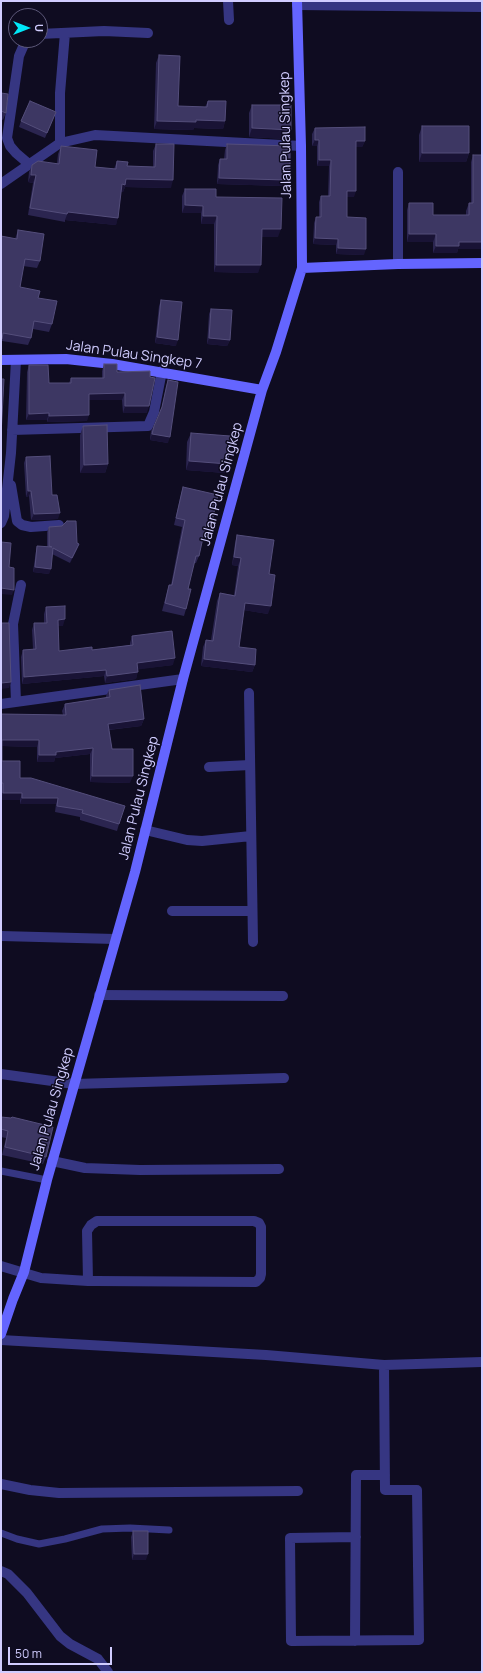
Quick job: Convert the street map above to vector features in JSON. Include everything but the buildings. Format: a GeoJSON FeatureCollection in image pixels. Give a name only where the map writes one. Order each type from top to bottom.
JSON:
{"type":"FeatureCollection","features":[{"type":"Feature","properties":{"kind":"street"},"geometry":{"type":"LineString","coordinates":[[228,1],[229,20]]}},
{"type":"Feature","properties":{"kind":"street"},"geometry":{"type":"LineString","coordinates":[[297,3],[482,7]]}},
{"type":"Feature","properties":{"kind":"street","name":"Jalan Pulau Singkep"},"geometry":{"type":"LineString","coordinates":[[1,1334],[24,1272],[46,1180],[145,830],[183,679],[262,390],[276,352],[302,268],[301,146],[297,3]]}},
{"type":"Feature","properties":{"kind":"street"},"geometry":{"type":"LineString","coordinates":[[48,34],[104,31],[148,33]]}},
{"type":"Feature","properties":{"kind":"street"},"geometry":{"type":"LineString","coordinates":[[60,143],[60,93],[65,34]]}},
{"type":"Feature","properties":{"kind":"street"},"geometry":{"type":"LineString","coordinates":[[22,48],[18,56],[7,138],[10,146],[30,165]]}},
{"type":"Feature","properties":{"kind":"street"},"geometry":{"type":"LineString","coordinates":[[1,184],[60,143],[95,135],[301,146]]}},
{"type":"Feature","properties":{"kind":"street"},"geometry":{"type":"LineString","coordinates":[[398,172],[398,264]]}},
{"type":"Feature","properties":{"kind":"street"},"geometry":{"type":"LineString","coordinates":[[302,268],[398,264],[482,263]]}},
{"type":"Feature","properties":{"kind":"street","name":"Jalan Pulau Singkep 7"},"geometry":{"type":"LineString","coordinates":[[1,360],[66,359],[112,364],[162,371],[262,390]]}},
{"type":"Feature","properties":{"kind":"street"},"geometry":{"type":"LineString","coordinates":[[16,360],[12,430],[6,453],[17,521],[22,525],[31,527],[59,525]]}},
{"type":"Feature","properties":{"kind":"street"},"geometry":{"type":"LineString","coordinates":[[12,430],[148,426],[154,412],[162,371]]}},
{"type":"Feature","properties":{"kind":"street"},"geometry":{"type":"LineString","coordinates":[[1,523],[4,516],[9,471]]}},
{"type":"Feature","properties":{"kind":"street"},"geometry":{"type":"LineString","coordinates":[[16,702],[13,624],[21,585]]}},
{"type":"Feature","properties":{"kind":"street"},"geometry":{"type":"LineString","coordinates":[[1,704],[183,679]]}},
{"type":"Feature","properties":{"kind":"street"},"geometry":{"type":"LineString","coordinates":[[249,693],[253,942]]}},
{"type":"Feature","properties":{"kind":"street"},"geometry":{"type":"LineString","coordinates":[[209,767],[250,765]]}},
{"type":"Feature","properties":{"kind":"street"},"geometry":{"type":"LineString","coordinates":[[145,830],[195,840],[251,836]]}},
{"type":"Feature","properties":{"kind":"street"},"geometry":{"type":"LineString","coordinates":[[172,911],[252,911]]}},
{"type":"Feature","properties":{"kind":"street"},"geometry":{"type":"LineString","coordinates":[[1,936],[115,939]]}},
{"type":"Feature","properties":{"kind":"street"},"geometry":{"type":"LineString","coordinates":[[99,995],[283,996]]}},
{"type":"Feature","properties":{"kind":"street"},"geometry":{"type":"LineString","coordinates":[[1,1074],[74,1084],[284,1078]]}},
{"type":"Feature","properties":{"kind":"street"},"geometry":{"type":"LineString","coordinates":[[52,1161],[85,1168],[140,1170],[279,1169]]}},
{"type":"Feature","properties":{"kind":"street"},"geometry":{"type":"LineString","coordinates":[[1,1266],[41,1278],[88,1281],[256,1282],[260,1278],[261,1274],[261,1227],[259,1223],[254,1221],[97,1221],[90,1225],[87,1231],[88,1281]]}},
{"type":"Feature","properties":{"kind":"street"},"geometry":{"type":"LineString","coordinates":[[1,1340],[266,1355],[384,1365],[482,1362]]}},
{"type":"Feature","properties":{"kind":"street"},"geometry":{"type":"LineString","coordinates":[[356,1537],[290,1538],[291,1641],[418,1640],[417,1490],[385,1490],[384,1365]]}},
{"type":"Feature","properties":{"kind":"street"},"geometry":{"type":"LineString","coordinates":[[355,1641],[356,1475],[385,1475]]}},
{"type":"Feature","properties":{"kind":"street"},"geometry":{"type":"LineString","coordinates":[[1,1484],[30,1490],[59,1492],[298,1491]]}},
{"type":"Feature","properties":{"kind":"street"},"geometry":{"type":"LineString","coordinates":[[1,1571],[8,1574],[27,1593],[60,1636],[70,1644],[98,1659],[108,1672]]}},
{"type":"Feature","properties":{"kind":"lane"},"geometry":{"type":"LineString","coordinates":[[1,1171],[46,1180]]}},
{"type":"Feature","properties":{"kind":"lane"},"geometry":{"type":"LineString","coordinates":[[1,1533],[17,1539],[39,1544],[102,1529],[130,1528],[169,1530]]}}]}
